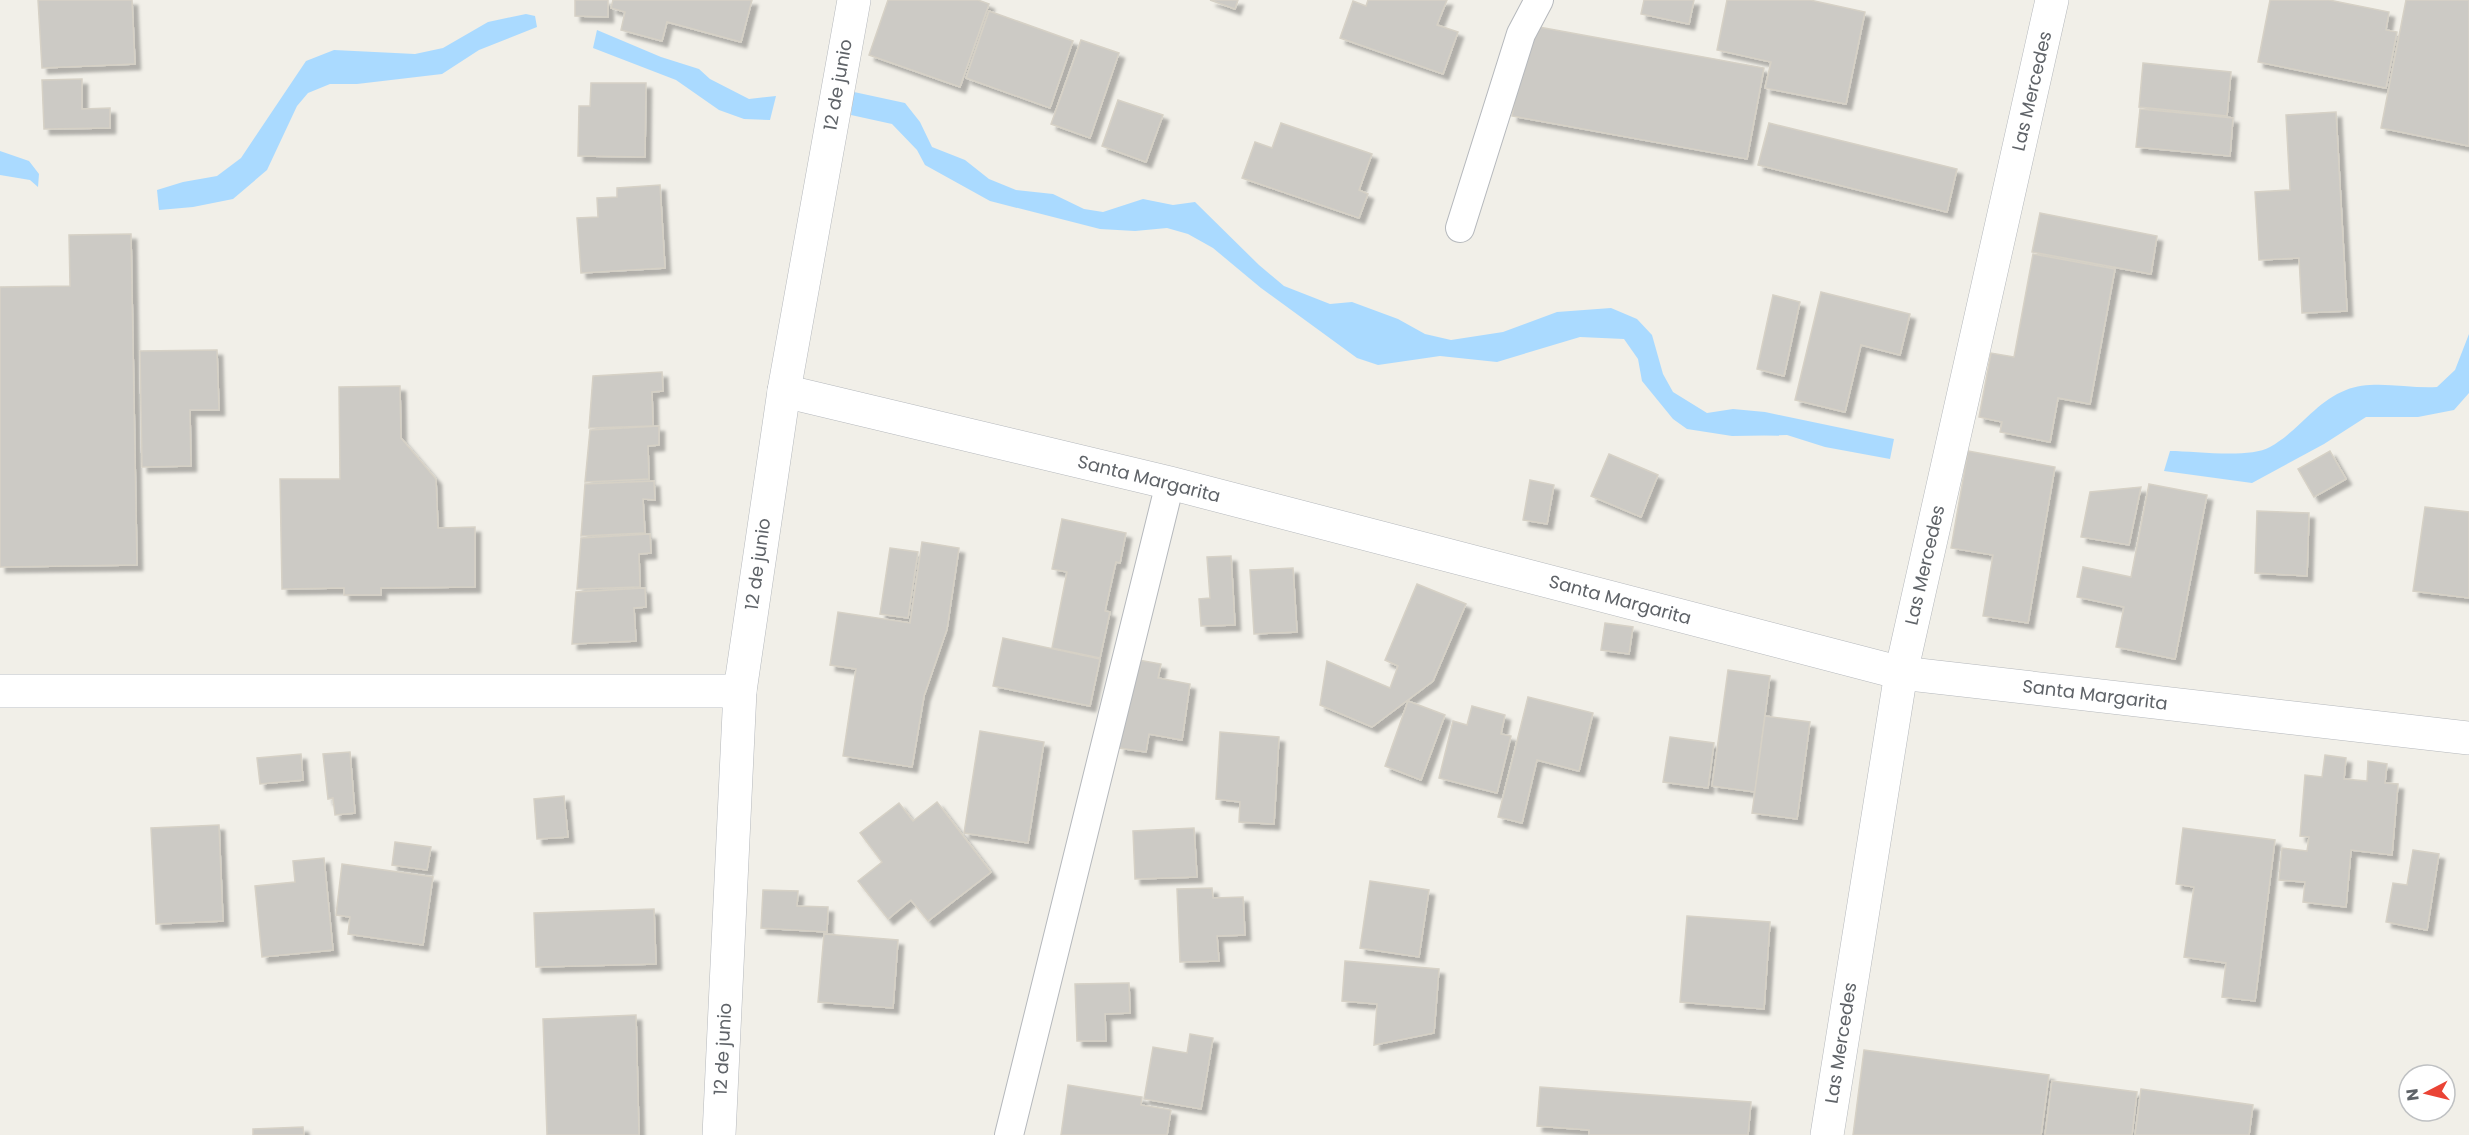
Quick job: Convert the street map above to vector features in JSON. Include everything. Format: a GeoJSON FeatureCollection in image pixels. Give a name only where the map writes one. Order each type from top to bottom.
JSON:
{"type":"FeatureCollection","features":[{"type":"Feature","properties":{"kind":"street","name":"12 de junio"},"geometry":{"type":"LineString","coordinates":[[719,1135],[740,691],[783,391],[854,0]]}},
{"type":"Feature","properties":{"kind":"street","name":"Las Mercedes"},"geometry":{"type":"LineString","coordinates":[[1827,1135],[1901,673],[2052,0]]}},
{"type":"Feature","properties":{"kind":"street","name":"Santa Margarita"},"geometry":{"type":"LineString","coordinates":[[783,391],[1170,483],[1901,673],[2469,738]]}},
{"type":"Feature","properties":{"kind":"street"},"geometry":{"type":"LineString","coordinates":[[0,691],[740,691]]}},
{"type":"Feature","properties":{"kind":"lane"},"geometry":{"type":"LineString","coordinates":[[1460,228],[1521,34],[1539,0]]}},
{"type":"Feature","properties":{"kind":"lane"},"geometry":{"type":"LineString","coordinates":[[1009,1135],[1170,483]]}},
{"type":"Feature","properties":{"kind":"water"},"geometry":{"type":"Polygon","coordinates":[[[526,14],[535,16],[537,27],[479,50],[442,74],[357,84],[330,84],[308,93],[297,106],[267,170],[233,199],[193,207],[159,210],[157,190],[183,182],[217,176],[241,158],[306,61],[334,50],[415,54],[443,48],[488,22],[526,14]]]}},
{"type":"Feature","properties":{"kind":"water"},"geometry":{"type":"Polygon","coordinates":[[[597,30],[661,57],[699,69],[710,79],[749,99],[776,96],[770,120],[744,119],[719,110],[676,80],[593,48],[597,30]]]}},
{"type":"Feature","properties":{"kind":"water"},"geometry":{"type":"Polygon","coordinates":[[[854,92],[905,103],[920,122],[932,147],[965,160],[989,179],[1016,190],[1053,194],[1084,209],[1103,212],[1143,199],[1173,205],[1195,202],[1259,265],[1284,286],[1330,304],[1352,302],[1398,319],[1425,334],[1451,340],[1503,332],[1557,312],[1611,308],[1637,319],[1652,335],[1663,374],[1673,392],[1707,413],[1733,409],[1765,412],[1894,439],[1890,459],[1825,447],[1787,435],[1732,436],[1687,429],[1673,419],[1642,381],[1638,359],[1624,339],[1580,337],[1497,362],[1440,356],[1378,365],[1357,358],[1261,288],[1213,248],[1188,234],[1167,228],[1135,231],[1100,229],[990,201],[925,165],[917,150],[892,124],[851,115],[854,92]]]}},
{"type":"Feature","properties":{"kind":"water"},"geometry":{"type":"Polygon","coordinates":[[[0,151],[29,161],[39,174],[38,187],[30,180],[0,175],[0,151]]]}},
{"type":"Feature","properties":{"kind":"water"},"geometry":{"type":"Polygon","coordinates":[[[2469,334],[2469,393],[2454,410],[2418,417],[2366,417],[2324,444],[2252,483],[2164,471],[2170,451],[2236,454],[2261,451],[2270,447],[2290,433],[2325,402],[2346,390],[2368,385],[2437,387],[2455,370],[2469,334]]]}},
{"type":"Feature","properties":{"kind":"building"},"geometry":{"type":"Polygon","coordinates":[[[38,0],[132,0],[135,64],[42,68],[38,0]]]}},
{"type":"Feature","properties":{"kind":"building"},"geometry":{"type":"Polygon","coordinates":[[[575,0],[608,0],[608,17],[575,16],[575,0]]]}},
{"type":"Feature","properties":{"kind":"building"},"geometry":{"type":"Polygon","coordinates":[[[613,0],[752,0],[741,42],[667,22],[662,41],[621,30],[625,12],[611,8],[613,0]]]}},
{"type":"Feature","properties":{"kind":"building"},"geometry":{"type":"Polygon","coordinates":[[[888,0],[978,0],[989,4],[960,87],[869,55],[888,0]]]}},
{"type":"Feature","properties":{"kind":"building"},"geometry":{"type":"Polygon","coordinates":[[[1210,0],[1238,0],[1235,9],[1210,0]]]}},
{"type":"Feature","properties":{"kind":"building"},"geometry":{"type":"Polygon","coordinates":[[[1368,0],[1447,0],[1437,25],[1458,32],[1443,74],[1340,38],[1353,1],[1366,6],[1368,0]]]}},
{"type":"Feature","properties":{"kind":"building"},"geometry":{"type":"Polygon","coordinates":[[[1644,0],[1694,0],[1689,24],[1641,14],[1644,0]]]}},
{"type":"Feature","properties":{"kind":"building"},"geometry":{"type":"Polygon","coordinates":[[[1727,0],[1810,0],[1865,12],[1846,104],[1765,88],[1771,62],[1717,50],[1727,0]]]}},
{"type":"Feature","properties":{"kind":"building"},"geometry":{"type":"Polygon","coordinates":[[[2270,0],[2329,0],[2389,12],[2386,30],[2397,32],[2386,88],[2258,62],[2270,0]]]}},
{"type":"Feature","properties":{"kind":"building"},"geometry":{"type":"Polygon","coordinates":[[[2406,0],[2469,0],[2469,146],[2381,128],[2406,0]]]}},
{"type":"Feature","properties":{"kind":"building"},"geometry":{"type":"Polygon","coordinates":[[[989,11],[1073,41],[1050,108],[966,78],[989,11]]]}},
{"type":"Feature","properties":{"kind":"building"},"geometry":{"type":"Polygon","coordinates":[[[1528,25],[1764,68],[1747,159],[1512,116],[1528,25]]]}},
{"type":"Feature","properties":{"kind":"building"},"geometry":{"type":"Polygon","coordinates":[[[1081,40],[1119,53],[1090,138],[1051,124],[1081,40]]]}},
{"type":"Feature","properties":{"kind":"building"},"geometry":{"type":"Polygon","coordinates":[[[2143,63],[2231,72],[2227,116],[2139,107],[2143,63]]]}},
{"type":"Feature","properties":{"kind":"building"},"geometry":{"type":"Polygon","coordinates":[[[82,79],[82,109],[110,108],[110,128],[44,129],[42,80],[82,79]]]}},
{"type":"Feature","properties":{"kind":"building"},"geometry":{"type":"Polygon","coordinates":[[[591,83],[646,83],[645,157],[578,156],[579,106],[590,106],[591,83]]]}},
{"type":"Feature","properties":{"kind":"building"},"geometry":{"type":"Polygon","coordinates":[[[1118,100],[1163,115],[1146,162],[1102,146],[1118,100]]]}},
{"type":"Feature","properties":{"kind":"building"},"geometry":{"type":"Polygon","coordinates":[[[2140,109],[2233,118],[2230,156],[2136,147],[2140,109]]]}},
{"type":"Feature","properties":{"kind":"building"},"geometry":{"type":"Polygon","coordinates":[[[2336,112],[2347,311],[2302,313],[2299,258],[2259,260],[2255,192],[2290,190],[2286,115],[2336,112]]]}},
{"type":"Feature","properties":{"kind":"building"},"geometry":{"type":"Polygon","coordinates":[[[1281,123],[1372,154],[1359,190],[1368,194],[1359,218],[1242,178],[1255,142],[1272,148],[1281,123]]]}},
{"type":"Feature","properties":{"kind":"building"},"geometry":{"type":"Polygon","coordinates":[[[1769,123],[1957,169],[1947,212],[1758,165],[1769,123]]]}},
{"type":"Feature","properties":{"kind":"building"},"geometry":{"type":"Polygon","coordinates":[[[660,185],[665,268],[581,273],[577,218],[598,217],[597,198],[617,197],[617,188],[660,185]]]}},
{"type":"Feature","properties":{"kind":"building"},"geometry":{"type":"Polygon","coordinates":[[[2040,213],[2157,236],[2151,274],[2032,252],[2040,213]]]}},
{"type":"Feature","properties":{"kind":"building"},"geometry":{"type":"Polygon","coordinates":[[[131,234],[137,565],[0,567],[0,287],[70,286],[69,235],[131,234]]]}},
{"type":"Feature","properties":{"kind":"building"},"geometry":{"type":"Polygon","coordinates":[[[2033,254],[2115,269],[2090,404],[2058,398],[2050,442],[2000,432],[2002,422],[1979,417],[1991,353],[2014,357],[2033,254]]]}},
{"type":"Feature","properties":{"kind":"building"},"geometry":{"type":"Polygon","coordinates":[[[1821,292],[1910,314],[1900,355],[1861,345],[1845,412],[1795,400],[1821,292]]]}},
{"type":"Feature","properties":{"kind":"building"},"geometry":{"type":"Polygon","coordinates":[[[1773,295],[1800,302],[1784,376],[1757,369],[1773,295]]]}},
{"type":"Feature","properties":{"kind":"building"},"geometry":{"type":"Polygon","coordinates":[[[217,350],[219,410],[190,410],[191,466],[142,467],[140,351],[217,350]]]}},
{"type":"Feature","properties":{"kind":"building"},"geometry":{"type":"Polygon","coordinates":[[[662,372],[663,391],[652,392],[653,426],[589,428],[593,376],[662,372]]]}},
{"type":"Feature","properties":{"kind":"building"},"geometry":{"type":"Polygon","coordinates":[[[400,386],[401,438],[436,479],[438,528],[475,527],[475,587],[381,588],[381,595],[344,595],[344,588],[282,589],[280,479],[340,479],[339,387],[400,386]]]}},
{"type":"Feature","properties":{"kind":"building"},"geometry":{"type":"Polygon","coordinates":[[[659,426],[659,445],[648,446],[649,479],[585,482],[590,430],[659,426]]]}},
{"type":"Feature","properties":{"kind":"building"},"geometry":{"type":"Polygon","coordinates":[[[1968,451],[2055,467],[2028,623],[1983,616],[1993,555],[1951,548],[1968,451]]]}},
{"type":"Feature","properties":{"kind":"building"},"geometry":{"type":"Polygon","coordinates":[[[2330,451],[2346,479],[2314,497],[2298,469],[2330,451]]]}},
{"type":"Feature","properties":{"kind":"building"},"geometry":{"type":"Polygon","coordinates":[[[1609,454],[1658,475],[1641,517],[1591,496],[1609,454]]]}},
{"type":"Feature","properties":{"kind":"building"},"geometry":{"type":"Polygon","coordinates":[[[1530,480],[1554,485],[1547,524],[1523,520],[1530,480]]]}},
{"type":"Feature","properties":{"kind":"building"},"geometry":{"type":"Polygon","coordinates":[[[654,481],[655,500],[643,499],[645,533],[581,536],[585,484],[654,481]]]}},
{"type":"Feature","properties":{"kind":"building"},"geometry":{"type":"Polygon","coordinates":[[[2149,484],[2207,495],[2175,659],[2116,647],[2124,607],[2077,597],[2083,567],[2131,577],[2149,484]]]}},
{"type":"Feature","properties":{"kind":"building"},"geometry":{"type":"Polygon","coordinates":[[[2141,487],[2129,545],[2081,537],[2090,492],[2141,487]]]}},
{"type":"Feature","properties":{"kind":"building"},"geometry":{"type":"Polygon","coordinates":[[[2425,507],[2469,512],[2469,598],[2413,591],[2425,507]]]}},
{"type":"Feature","properties":{"kind":"building"},"geometry":{"type":"Polygon","coordinates":[[[2257,511],[2309,513],[2307,576],[2255,573],[2257,511]]]}},
{"type":"Feature","properties":{"kind":"building"},"geometry":{"type":"Polygon","coordinates":[[[1062,519],[1126,533],[1120,563],[1116,562],[1105,611],[1110,612],[1100,658],[1052,648],[1067,572],[1052,569],[1062,519]]]}},
{"type":"Feature","properties":{"kind":"building"},"geometry":{"type":"Polygon","coordinates":[[[650,534],[651,553],[639,554],[640,587],[577,589],[581,538],[650,534]]]}},
{"type":"Feature","properties":{"kind":"building"},"geometry":{"type":"Polygon","coordinates":[[[922,542],[959,548],[947,629],[924,696],[912,767],[843,756],[856,669],[830,665],[838,612],[910,623],[922,542]]]}},
{"type":"Feature","properties":{"kind":"building"},"geometry":{"type":"Polygon","coordinates":[[[890,548],[918,552],[908,618],[880,614],[890,548]]]}},
{"type":"Feature","properties":{"kind":"building"},"geometry":{"type":"Polygon","coordinates":[[[1231,556],[1235,625],[1201,626],[1199,599],[1210,598],[1207,557],[1231,556]]]}},
{"type":"Feature","properties":{"kind":"building"},"geometry":{"type":"Polygon","coordinates":[[[1293,568],[1297,632],[1254,634],[1250,570],[1293,568]]]}},
{"type":"Feature","properties":{"kind":"building"},"geometry":{"type":"Polygon","coordinates":[[[1417,584],[1466,604],[1433,681],[1372,727],[1320,705],[1327,661],[1390,688],[1398,666],[1385,660],[1417,584]]]}},
{"type":"Feature","properties":{"kind":"building"},"geometry":{"type":"Polygon","coordinates":[[[645,588],[646,607],[634,608],[636,641],[572,644],[576,592],[645,588]]]}},
{"type":"Feature","properties":{"kind":"building"},"geometry":{"type":"Polygon","coordinates":[[[1605,623],[1633,627],[1629,654],[1601,650],[1605,623]]]}},
{"type":"Feature","properties":{"kind":"building"},"geometry":{"type":"Polygon","coordinates":[[[1003,638],[1100,659],[1090,706],[993,686],[1003,638]]]}},
{"type":"Feature","properties":{"kind":"building"},"geometry":{"type":"Polygon","coordinates":[[[1133,659],[1161,664],[1158,678],[1190,684],[1182,740],[1149,734],[1146,752],[1119,748],[1133,659]]]}},
{"type":"Feature","properties":{"kind":"building"},"geometry":{"type":"Polygon","coordinates":[[[1728,670],[1770,676],[1755,792],[1712,786],[1728,670]]]}},
{"type":"Feature","properties":{"kind":"building"},"geometry":{"type":"Polygon","coordinates":[[[1528,697],[1593,713],[1579,771],[1537,760],[1522,823],[1498,817],[1528,697]]]}},
{"type":"Feature","properties":{"kind":"building"},"geometry":{"type":"Polygon","coordinates":[[[1408,701],[1445,715],[1421,780],[1385,766],[1408,701]]]}},
{"type":"Feature","properties":{"kind":"building"},"geometry":{"type":"Polygon","coordinates":[[[1472,706],[1505,715],[1501,734],[1511,736],[1497,793],[1439,778],[1453,721],[1467,725],[1472,706]]]}},
{"type":"Feature","properties":{"kind":"building"},"geometry":{"type":"Polygon","coordinates":[[[1765,716],[1810,722],[1797,819],[1752,813],[1765,716]]]}},
{"type":"Feature","properties":{"kind":"building"},"geometry":{"type":"Polygon","coordinates":[[[980,731],[1044,742],[1028,843],[964,833],[980,731]]]}},
{"type":"Feature","properties":{"kind":"building"},"geometry":{"type":"Polygon","coordinates":[[[1220,732],[1279,737],[1274,824],[1239,822],[1240,802],[1216,799],[1220,732]]]}},
{"type":"Feature","properties":{"kind":"building"},"geometry":{"type":"Polygon","coordinates":[[[1670,737],[1714,743],[1708,788],[1663,782],[1670,737]]]}},
{"type":"Feature","properties":{"kind":"building"},"geometry":{"type":"Polygon","coordinates":[[[350,752],[355,813],[335,815],[333,798],[328,799],[323,754],[350,752]]]}},
{"type":"Feature","properties":{"kind":"building"},"geometry":{"type":"Polygon","coordinates":[[[301,754],[303,780],[260,784],[257,758],[301,754]]]}},
{"type":"Feature","properties":{"kind":"building"},"geometry":{"type":"Polygon","coordinates":[[[2325,755],[2346,758],[2344,779],[2367,781],[2368,761],[2387,764],[2385,783],[2398,784],[2392,855],[2351,850],[2346,907],[2303,902],[2305,882],[2279,880],[2282,848],[2307,851],[2309,837],[2300,836],[2305,775],[2322,777],[2325,755]]]}},
{"type":"Feature","properties":{"kind":"building"},"geometry":{"type":"Polygon","coordinates":[[[564,796],[568,837],[537,839],[534,799],[564,796]]]}},
{"type":"Feature","properties":{"kind":"building"},"geometry":{"type":"Polygon","coordinates":[[[937,802],[991,872],[928,921],[911,900],[888,919],[858,881],[882,862],[860,833],[899,803],[913,821],[937,802]]]}},
{"type":"Feature","properties":{"kind":"building"},"geometry":{"type":"Polygon","coordinates":[[[219,825],[223,921],[156,924],[151,828],[219,825]]]}},
{"type":"Feature","properties":{"kind":"building"},"geometry":{"type":"Polygon","coordinates":[[[1194,828],[1197,877],[1135,879],[1133,831],[1194,828]]]}},
{"type":"Feature","properties":{"kind":"building"},"geometry":{"type":"Polygon","coordinates":[[[2183,828],[2275,840],[2255,1001],[2222,997],[2226,963],[2184,957],[2194,887],[2176,884],[2183,828]]]}},
{"type":"Feature","properties":{"kind":"building"},"geometry":{"type":"Polygon","coordinates":[[[395,842],[431,847],[427,870],[392,865],[395,842]]]}},
{"type":"Feature","properties":{"kind":"building"},"geometry":{"type":"Polygon","coordinates":[[[2413,850],[2439,854],[2427,930],[2386,922],[2393,883],[2407,885],[2413,850]]]}},
{"type":"Feature","properties":{"kind":"building"},"geometry":{"type":"Polygon","coordinates":[[[324,858],[333,950],[262,957],[255,886],[295,882],[293,861],[324,858]]]}},
{"type":"Feature","properties":{"kind":"building"},"geometry":{"type":"Polygon","coordinates":[[[342,864],[433,877],[423,945],[348,934],[350,917],[336,915],[342,864]]]}},
{"type":"Feature","properties":{"kind":"building"},"geometry":{"type":"Polygon","coordinates":[[[1370,881],[1429,890],[1419,957],[1360,948],[1370,881]]]}},
{"type":"Feature","properties":{"kind":"building"},"geometry":{"type":"Polygon","coordinates":[[[1212,888],[1213,898],[1243,897],[1245,935],[1217,936],[1219,961],[1180,962],[1177,889],[1212,888]]]}},
{"type":"Feature","properties":{"kind":"building"},"geometry":{"type":"Polygon","coordinates":[[[763,890],[798,891],[797,906],[828,907],[827,932],[761,928],[763,890]]]}},
{"type":"Feature","properties":{"kind":"building"},"geometry":{"type":"Polygon","coordinates":[[[654,909],[656,964],[536,967],[534,913],[654,909]]]}},
{"type":"Feature","properties":{"kind":"building"},"geometry":{"type":"Polygon","coordinates":[[[1687,916],[1770,922],[1764,1009],[1680,1002],[1687,916]]]}},
{"type":"Feature","properties":{"kind":"building"},"geometry":{"type":"Polygon","coordinates":[[[824,934],[898,940],[893,1008],[818,1002],[824,934]]]}},
{"type":"Feature","properties":{"kind":"building"},"geometry":{"type":"Polygon","coordinates":[[[1345,961],[1439,969],[1434,1033],[1374,1045],[1377,1004],[1342,1001],[1345,961]]]}},
{"type":"Feature","properties":{"kind":"building"},"geometry":{"type":"Polygon","coordinates":[[[1129,983],[1130,1013],[1105,1014],[1106,1041],[1077,1041],[1075,984],[1129,983]]]}},
{"type":"Feature","properties":{"kind":"building"},"geometry":{"type":"Polygon","coordinates":[[[636,1015],[639,1135],[547,1135],[543,1019],[636,1015]]]}},
{"type":"Feature","properties":{"kind":"building"},"geometry":{"type":"Polygon","coordinates":[[[1190,1034],[1213,1038],[1201,1109],[1144,1099],[1153,1047],[1187,1053],[1190,1034]]]}},
{"type":"Feature","properties":{"kind":"building"},"geometry":{"type":"Polygon","coordinates":[[[1864,1050],[2049,1075],[2041,1135],[1853,1135],[1864,1050]]]}},
{"type":"Feature","properties":{"kind":"building"},"geometry":{"type":"Polygon","coordinates":[[[2052,1081],[2137,1092],[2132,1135],[2045,1135],[2052,1081]]]}},
{"type":"Feature","properties":{"kind":"building"},"geometry":{"type":"Polygon","coordinates":[[[1068,1085],[1142,1097],[1141,1105],[1171,1110],[1167,1135],[1061,1135],[1068,1085]]]}},
{"type":"Feature","properties":{"kind":"building"},"geometry":{"type":"Polygon","coordinates":[[[1540,1087],[1751,1102],[1748,1135],[1589,1135],[1589,1130],[1537,1126],[1540,1087]]]}},
{"type":"Feature","properties":{"kind":"building"},"geometry":{"type":"Polygon","coordinates":[[[2141,1089],[2253,1105],[2249,1135],[2135,1135],[2141,1089]]]}},
{"type":"Feature","properties":{"kind":"building"},"geometry":{"type":"Polygon","coordinates":[[[303,1127],[304,1135],[253,1135],[253,1129],[303,1127]]]}}]}
